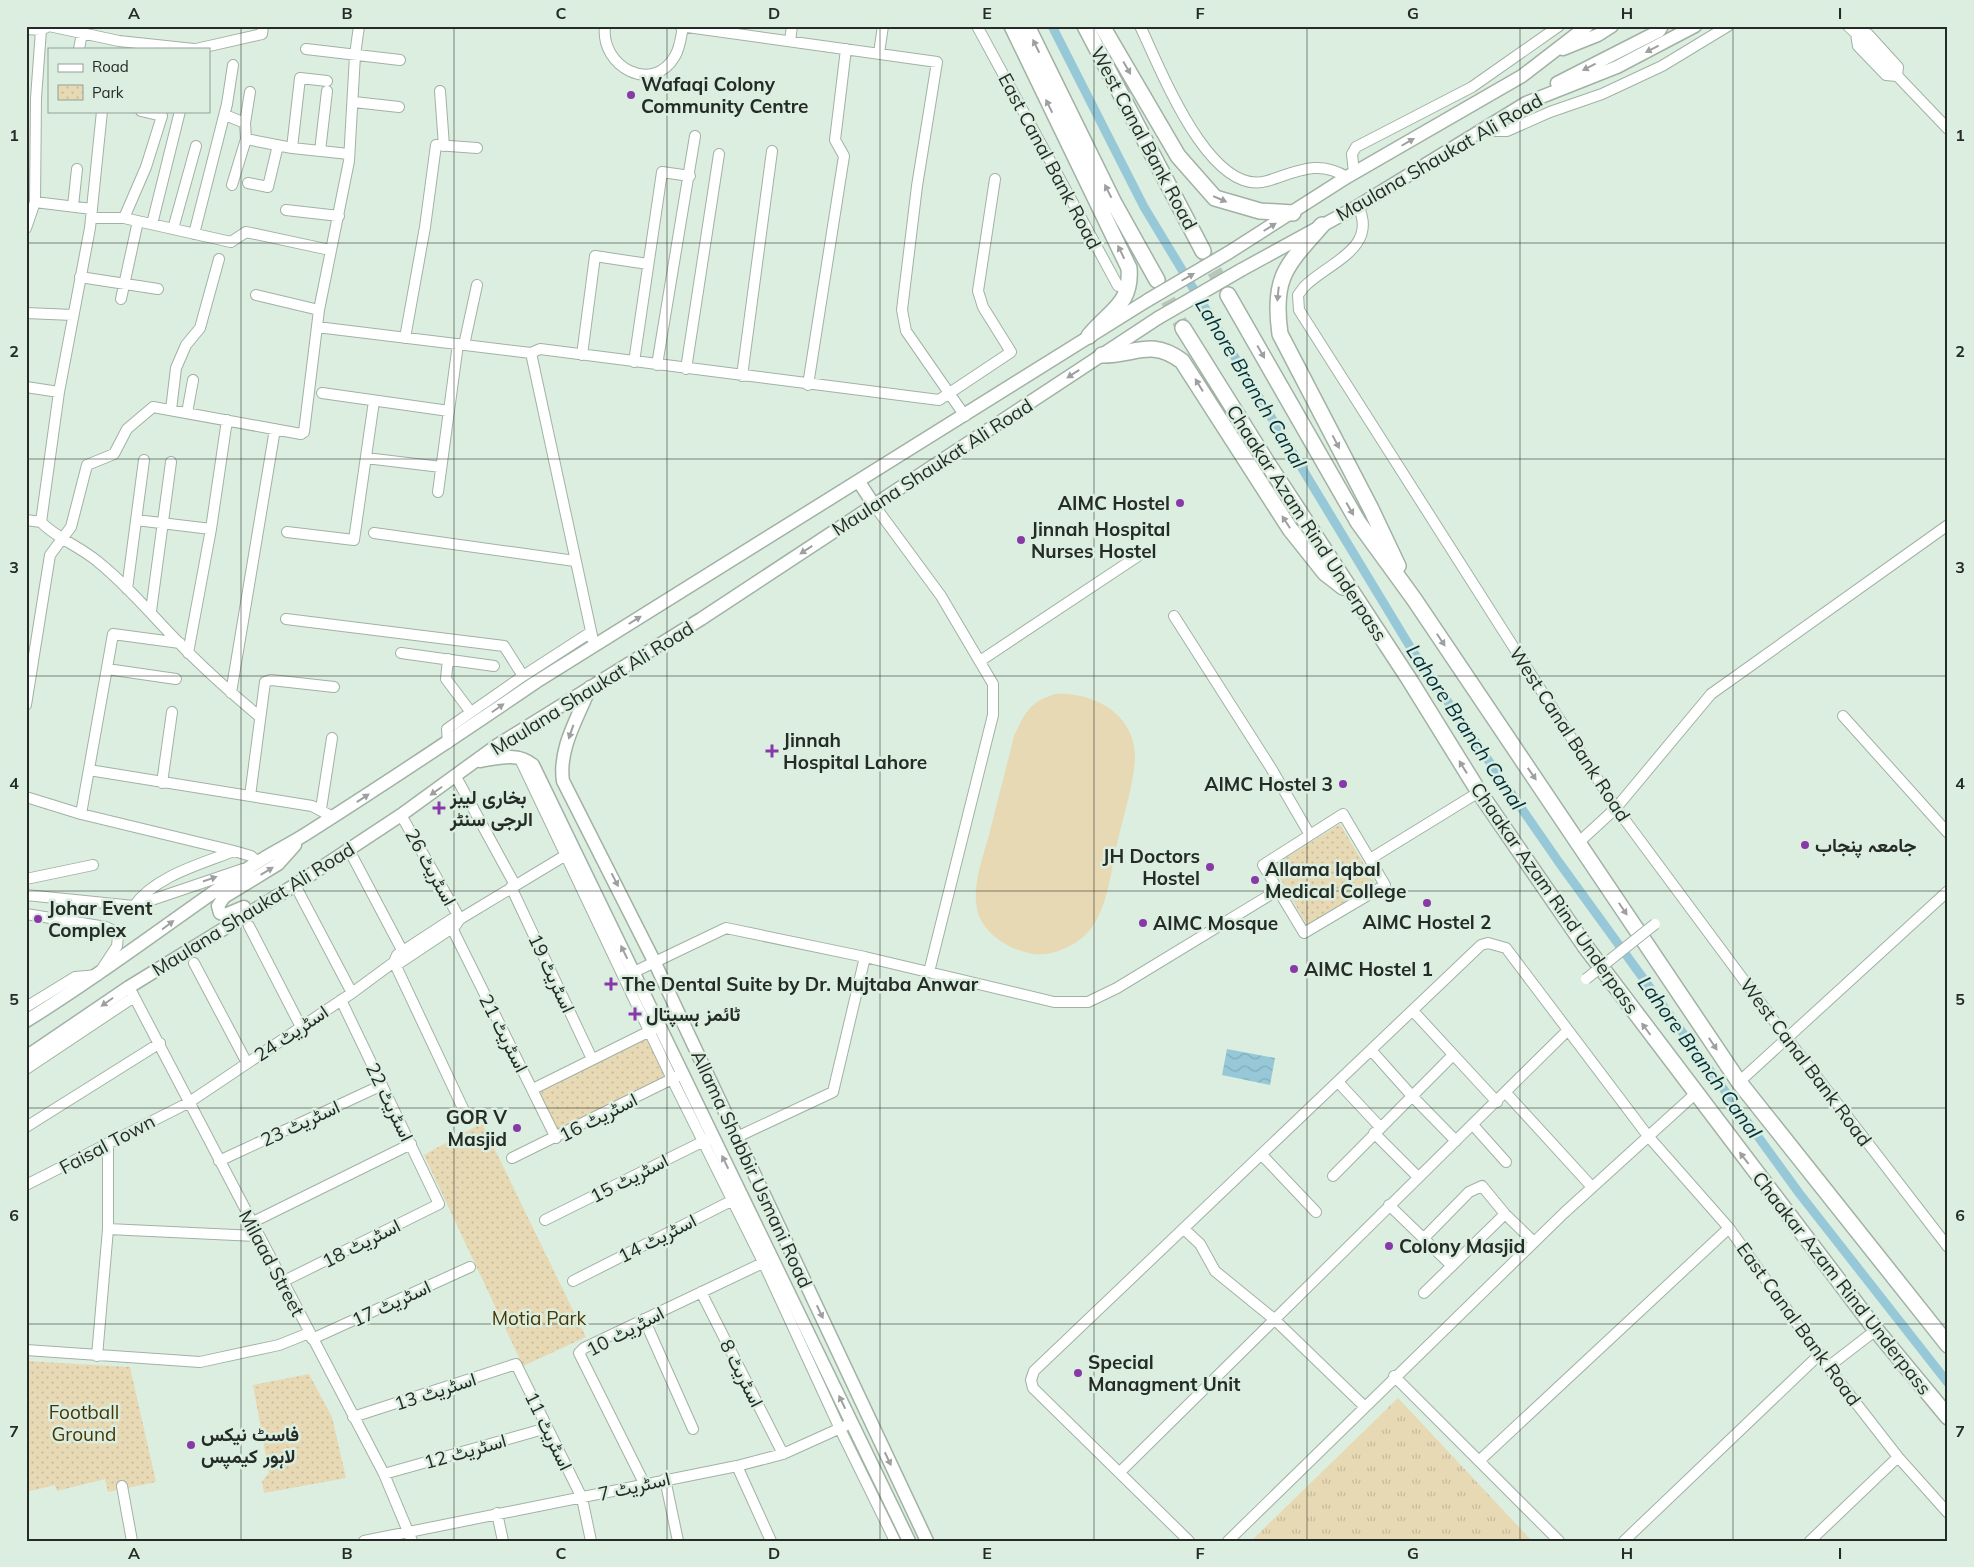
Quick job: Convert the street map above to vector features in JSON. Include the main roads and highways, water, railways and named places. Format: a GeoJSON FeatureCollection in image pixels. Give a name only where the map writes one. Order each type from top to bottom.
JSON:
{"type":"FeatureCollection","features":[{"type":"Feature","properties":{"kind":"highway"},"geometry":{"type":"LineString","coordinates":[[1012,26],[1040,89],[1128,268],[1128,287],[1122,303],[1103,319],[1089,336]]}},
{"type":"Feature","properties":{"kind":"highway"},"geometry":{"type":"LineString","coordinates":[[1027,26],[1105,186],[1157,280]]}},
{"type":"Feature","properties":{"kind":"highway","name":"West Canal Bank Road"},"geometry":{"type":"LineString","coordinates":[[1085,26],[1203,251]]}},
{"type":"Feature","properties":{"kind":"highway"},"geometry":{"type":"LineString","coordinates":[[1102,26],[1178,156],[1215,198],[1260,211],[1294,213]]}},
{"type":"Feature","properties":{"kind":"highway"},"geometry":{"type":"LineString","coordinates":[[1322,225],[1291,261],[1279,282],[1277,312],[1280,334],[1371,509],[1414,599]]}},
{"type":"Feature","properties":{"kind":"highway"},"geometry":{"type":"LineString","coordinates":[[1228,295],[1358,522],[1414,599],[1738,1082],[1948,1344]]}},
{"type":"Feature","properties":{"kind":"highway","name":"Chaakar Azam Rind Underpass"},"geometry":{"type":"LineString","coordinates":[[1184,328],[1268,464],[1409,679],[1479,792],[1585,946],[1695,1094],[1876,1330],[1948,1417]]}},
{"type":"Feature","properties":{"kind":"highway"},"geometry":{"type":"LineString","coordinates":[[1102,355],[1122,355],[1149,348],[1170,353],[1182,362],[1290,529],[1325,573],[1354,596]]}},
{"type":"Feature","properties":{"kind":"main road","name":"Maulana Shaukat Ali Road"},"geometry":{"type":"LineString","coordinates":[[26,1021],[98,975],[202,899],[448,743],[536,682],[594,645],[965,416],[1089,336],[1109,326],[1148,300],[1294,213],[1350,175],[1522,76],[1556,52],[1587,26]]}},
{"type":"Feature","properties":{"kind":"main road"},"geometry":{"type":"LineString","coordinates":[[1556,52],[1577,45],[1612,26]]}},
{"type":"Feature","properties":{"kind":"main road"},"geometry":{"type":"LineString","coordinates":[[1534,99],[1550,87],[1659,31],[1662,26]]}},
{"type":"Feature","properties":{"kind":"main road","name":"Maulana Shaukat Ali Road"},"geometry":{"type":"LineString","coordinates":[[26,1057],[131,992],[348,848],[402,815],[478,762],[496,746],[701,619],[1158,318],[1240,270],[1358,206],[1534,99],[1617,67],[1695,26]]}},
{"type":"Feature","properties":{"kind":"main road"},"geometry":{"type":"LineString","coordinates":[[859,482],[874,505]]}},
{"type":"Feature","properties":{"kind":"main road","name":"Allama Shabbir Usmani Road"},"geometry":{"type":"LineString","coordinates":[[590,687],[566,748],[562,765],[563,780],[654,962],[927,1541]]}},
{"type":"Feature","properties":{"kind":"main road","name":"Allama Shabbir Usmani Road"},"geometry":{"type":"LineString","coordinates":[[478,762],[506,757],[519,757],[533,765],[570,852],[634,972],[655,1028],[677,1076],[768,1260],[852,1422],[909,1541]]}},
{"type":"Feature","properties":{"kind":"main road"},"geometry":{"type":"LineString","coordinates":[[282,892],[275,891],[227,915],[218,910],[220,902],[224,898],[278,864],[303,836]]}},
{"type":"Feature","properties":{"kind":"water"},"geometry":{"type":"Polygon","coordinates":[[[1227,1049],[1275,1058],[1270,1085],[1222,1075],[1227,1049]]]}},
{"type":"Feature","properties":{"kind":"waterway","name":"Lahore Branch Canal"},"geometry":{"type":"LineString","coordinates":[[1052,26],[1144,207],[1412,650],[1558,861],[1799,1193],[1948,1383]]}},
{"type":"Feature","properties":{"kind":"tunnel"},"geometry":{"type":"LineString","coordinates":[[1203,251],[1228,295]]}},
{"type":"Feature","properties":{"kind":"tunnel"},"geometry":{"type":"LineString","coordinates":[[1157,280],[1183,328]]}},
{"type":"Feature","properties":{"kind":"place","name":"Wafaqi Colony Community Centre"},"geometry":{"type":"Point","coordinates":[631,95]}},
{"type":"Feature","properties":{"kind":"place","name":"AIMC Hostel"},"geometry":{"type":"Point","coordinates":[1180,503]}},
{"type":"Feature","properties":{"kind":"place","name":"Jinnah Hospital Nurses Hostel"},"geometry":{"type":"Point","coordinates":[1021,540]}},
{"type":"Feature","properties":{"kind":"place","name":"Jinnah Hospital Lahore"},"geometry":{"type":"Point","coordinates":[772,751]}},
{"type":"Feature","properties":{"kind":"place","name":"AIMC Hostel 3"},"geometry":{"type":"Point","coordinates":[1343,784]}},
{"type":"Feature","properties":{"kind":"place","name":"بخاری لیبز الرجی سنٹر"},"geometry":{"type":"Point","coordinates":[439,808]}},
{"type":"Feature","properties":{"kind":"place","name":"جامعہ پنجاب"},"geometry":{"type":"Point","coordinates":[1805,845]}},
{"type":"Feature","properties":{"kind":"place","name":"JH Doctors Hostel"},"geometry":{"type":"Point","coordinates":[1210,867]}},
{"type":"Feature","properties":{"kind":"place","name":"Allama Iqbal Medical College"},"geometry":{"type":"Point","coordinates":[1255,880]}},
{"type":"Feature","properties":{"kind":"place","name":"AIMC Hostel 2"},"geometry":{"type":"Point","coordinates":[1427,903]}},
{"type":"Feature","properties":{"kind":"place","name":"Johar Event Complex"},"geometry":{"type":"Point","coordinates":[38,919]}},
{"type":"Feature","properties":{"kind":"place","name":"AIMC Mosque"},"geometry":{"type":"Point","coordinates":[1143,923]}},
{"type":"Feature","properties":{"kind":"place","name":"AIMC Hostel 1"},"geometry":{"type":"Point","coordinates":[1294,969]}},
{"type":"Feature","properties":{"kind":"place","name":"The Dental Suite by Dr. Mujtaba Anwar"},"geometry":{"type":"Point","coordinates":[611,984]}},
{"type":"Feature","properties":{"kind":"place","name":"ٹائمز ہسپتال"},"geometry":{"type":"Point","coordinates":[635,1014]}},
{"type":"Feature","properties":{"kind":"place","name":"GOR V Masjid"},"geometry":{"type":"Point","coordinates":[517,1128]}},
{"type":"Feature","properties":{"kind":"place","name":"Colony Masjid"},"geometry":{"type":"Point","coordinates":[1389,1246]}},
{"type":"Feature","properties":{"kind":"place","name":"Special Managment Unit"},"geometry":{"type":"Point","coordinates":[1078,1373]}},
{"type":"Feature","properties":{"kind":"place","name":"فاسٹ نیکس لاہور کیمپس"},"geometry":{"type":"Point","coordinates":[191,1445]}},
{"type":"Feature","properties":{"kind":"park label","name":"Motia Park"},"geometry":{"type":"Point","coordinates":[539,1318]}},
{"type":"Feature","properties":{"kind":"park label","name":"Football Ground"},"geometry":{"type":"Point","coordinates":[84,1423]}}]}
